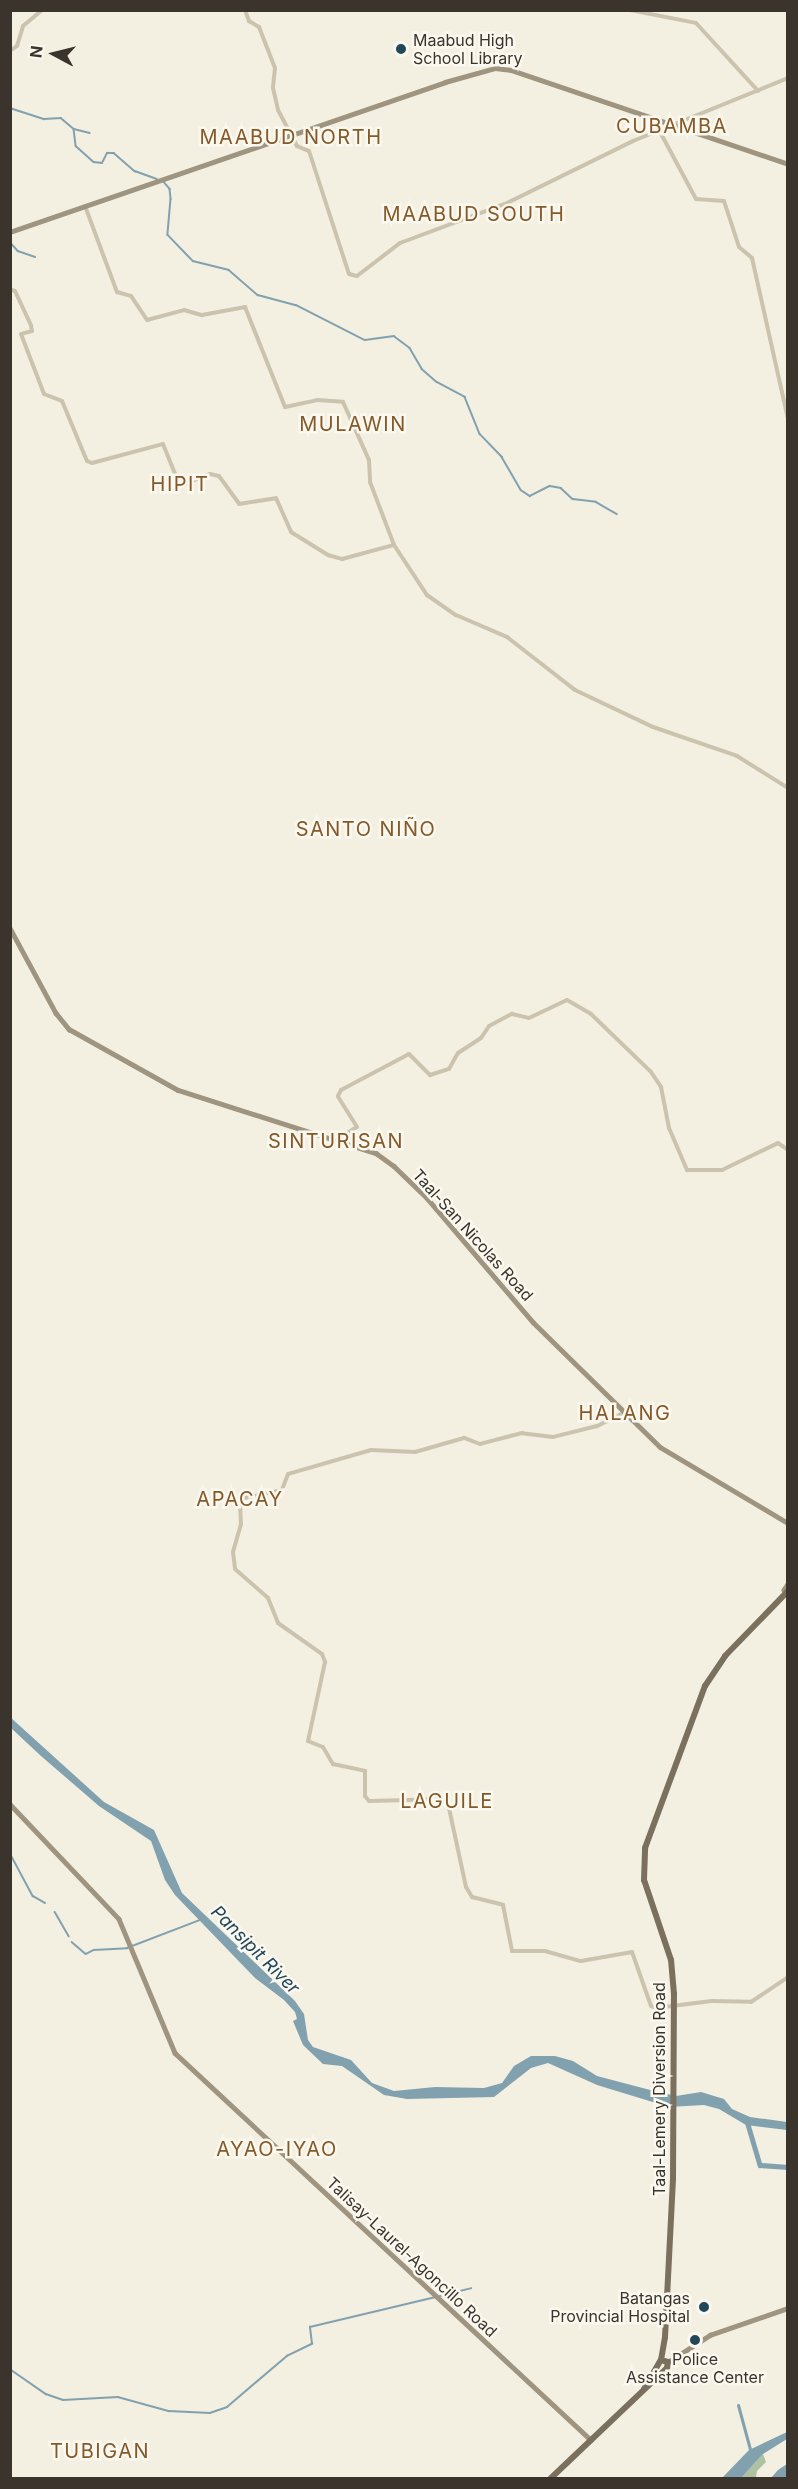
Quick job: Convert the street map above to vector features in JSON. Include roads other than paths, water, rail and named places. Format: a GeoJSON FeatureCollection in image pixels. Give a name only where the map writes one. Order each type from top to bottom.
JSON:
{"type":"FeatureCollection","features":[{"type":"Feature","properties":{"kind":"main road"},"geometry":{"type":"LineString","coordinates":[[10,232],[164,178],[495,68],[511,70],[788,165]]}},
{"type":"Feature","properties":{"kind":"main road","name":"Taal-San Nicolas Road"},"geometry":{"type":"LineString","coordinates":[[10,928],[56,1013],[69,1029],[178,1090],[376,1153],[413,1183],[533,1322],[671,1457],[788,1522]]}},
{"type":"Feature","properties":{"kind":"main road"},"geometry":{"type":"LineString","coordinates":[[787,1593],[788,1584]]}},
{"type":"Feature","properties":{"kind":"main road","name":"Taal-Lemery Diversion Road"},"geometry":{"type":"LineString","coordinates":[[664,2364],[674,2108],[674,2004],[671,1960],[644,1880],[647,1840],[705,1686],[724,1657],[787,1593]]}},
{"type":"Feature","properties":{"kind":"main road","name":"Talisay-Laurel-Agoncillo Road"},"geometry":{"type":"LineString","coordinates":[[10,1804],[119,1919],[134,1950],[175,2053],[591,2440]]}},
{"type":"Feature","properties":{"kind":"main road"},"geometry":{"type":"LineString","coordinates":[[551,2478],[644,2389],[664,2364],[710,2335],[788,2308]]}},
{"type":"Feature","properties":{"kind":"street"},"geometry":{"type":"LineString","coordinates":[[10,51],[17,46],[23,26],[42,10]]}},
{"type":"Feature","properties":{"kind":"street"},"geometry":{"type":"LineString","coordinates":[[245,10],[249,21],[259,27],[275,68],[273,88],[290,136],[297,146],[309,151],[349,274],[357,276],[400,243],[505,204],[659,130],[788,78]]}},
{"type":"Feature","properties":{"kind":"street"},"geometry":{"type":"LineString","coordinates":[[630,10],[696,23],[758,91]]}},
{"type":"Feature","properties":{"kind":"street"},"geometry":{"type":"LineString","coordinates":[[659,130],[696,199],[724,201],[739,246],[752,258],[788,419]]}},
{"type":"Feature","properties":{"kind":"street"},"geometry":{"type":"LineString","coordinates":[[85,206],[117,292],[131,296],[147,320],[184,310],[202,315],[246,307],[285,407],[317,400],[343,402],[369,460],[370,482],[394,544],[427,595],[456,615],[507,637],[575,690],[653,727],[737,756],[788,788]]}},
{"type":"Feature","properties":{"kind":"street"},"geometry":{"type":"LineString","coordinates":[[10,289],[15,291],[31,326],[32,331],[21,334],[44,394],[62,401],[87,460],[92,464],[163,444],[180,486],[210,474],[219,476],[244,506],[276,498],[291,532],[328,555],[342,559],[394,544]]}},
{"type":"Feature","properties":{"kind":"street"},"geometry":{"type":"LineString","coordinates":[[336,1141],[357,1127],[338,1096],[341,1090],[409,1054],[430,1075],[449,1069],[458,1053],[481,1038],[489,1026],[512,1014],[529,1018],[567,1000],[591,1014],[651,1072],[661,1087],[669,1128],[687,1170],[722,1170],[778,1143],[788,1150]]}},
{"type":"Feature","properties":{"kind":"street"},"geometry":{"type":"LineString","coordinates":[[625,1412],[597,1426],[553,1437],[522,1433],[480,1444],[464,1438],[415,1452],[371,1450],[288,1474],[282,1490],[240,1498],[241,1524],[233,1552],[235,1569],[268,1598],[278,1623],[322,1654],[325,1662],[308,1741],[323,1747],[333,1764],[365,1771],[365,1796],[369,1801],[447,1799],[466,1887],[472,1898],[503,1905],[512,1951],[545,1951],[581,1961],[632,1952],[651,2006],[751,2002],[788,1977]]}},
{"type":"Feature","properties":{"kind":"water"},"geometry":{"type":"Polygon","coordinates":[[[10,1717],[104,1802],[154,1830],[182,1893],[295,2001],[304,2014],[308,2040],[313,2047],[351,2060],[372,2083],[394,2091],[435,2087],[484,2088],[502,2083],[514,2066],[531,2056],[555,2056],[573,2061],[597,2076],[654,2091],[676,2096],[701,2092],[724,2099],[732,2109],[750,2117],[787,2122],[787,2130],[746,2125],[719,2109],[704,2105],[669,2107],[597,2085],[548,2063],[531,2068],[494,2097],[407,2099],[384,2095],[342,2066],[323,2064],[303,2045],[293,2021],[297,2019],[295,2012],[284,2000],[255,1978],[175,1895],[165,1880],[151,1841],[99,1806],[41,1756],[11,1728],[10,1717]]]}},
{"type":"Feature","properties":{"kind":"water"},"geometry":{"type":"Polygon","coordinates":[[[787,2432],[787,2439],[763,2454],[741,2478],[722,2478],[749,2450],[787,2432]]]}},
{"type":"Feature","properties":{"kind":"water"},"geometry":{"type":"Polygon","coordinates":[[[787,2464],[787,2478],[771,2478],[778,2470],[787,2464]]]}},
{"type":"Feature","properties":{"kind":"waterway"},"geometry":{"type":"LineString","coordinates":[[10,108],[44,119],[61,118],[74,129],[76,146],[94,162],[102,163],[107,153],[114,153],[135,171],[157,179]]}},
{"type":"Feature","properties":{"kind":"waterway"},"geometry":{"type":"LineString","coordinates":[[74,129],[90,133]]}},
{"type":"Feature","properties":{"kind":"waterway"},"geometry":{"type":"LineString","coordinates":[[164,182],[170,189],[171,199],[168,235],[193,261],[229,270],[258,295],[296,305],[365,340],[394,336],[410,348],[422,369],[437,382],[465,397],[480,434],[502,457],[521,490],[530,496],[550,486],[561,488],[573,499],[596,502],[617,514]]}},
{"type":"Feature","properties":{"kind":"waterway"},"geometry":{"type":"LineString","coordinates":[[10,242],[18,251],[35,257]]}},
{"type":"Feature","properties":{"kind":"waterway"},"geometry":{"type":"LineString","coordinates":[[10,1853],[33,1896],[45,1903]]}},
{"type":"Feature","properties":{"kind":"waterway"},"geometry":{"type":"LineString","coordinates":[[55,1912],[69,1936]]}},
{"type":"Feature","properties":{"kind":"waterway","name":"Pansipit River"},"geometry":{"type":"LineString","coordinates":[[72,1942],[86,1954],[94,1950],[127,1948],[200,1920]]}},
{"type":"Feature","properties":{"kind":"waterway"},"geometry":{"type":"LineString","coordinates":[[747,2121],[760,2165],[788,2167]]}},
{"type":"Feature","properties":{"kind":"waterway"},"geometry":{"type":"LineString","coordinates":[[440,2296],[471,2288]]}},
{"type":"Feature","properties":{"kind":"waterway"},"geometry":{"type":"LineString","coordinates":[[10,2369],[46,2394],[63,2400],[118,2397],[169,2411],[210,2413],[227,2407],[287,2356],[312,2344],[310,2327],[436,2297]]}},
{"type":"Feature","properties":{"kind":"waterway"},"geometry":{"type":"LineString","coordinates":[[738,2405],[751,2453]]}},
{"type":"Feature","properties":{"kind":"waterway"},"geometry":{"type":"LineString","coordinates":[[689,2478],[695,2478]]}},
{"type":"Feature","properties":{"kind":"place","name":"Maabud High School Library"},"geometry":{"type":"Point","coordinates":[401,49]}},
{"type":"Feature","properties":{"kind":"place","name":"Batangas Provincial Hospital"},"geometry":{"type":"Point","coordinates":[704,2307]}},
{"type":"Feature","properties":{"kind":"place","name":"Police Assistance Center"},"geometry":{"type":"Point","coordinates":[695,2340]}},
{"type":"Feature","properties":{"kind":"district","name":"CUBAMBA"},"geometry":{"type":"Point","coordinates":[672,126]}},
{"type":"Feature","properties":{"kind":"district","name":"MAABUD NORTH"},"geometry":{"type":"Point","coordinates":[291,137]}},
{"type":"Feature","properties":{"kind":"district","name":"MAABUD SOUTH"},"geometry":{"type":"Point","coordinates":[474,214]}},
{"type":"Feature","properties":{"kind":"district","name":"MULAWIN"},"geometry":{"type":"Point","coordinates":[353,424]}},
{"type":"Feature","properties":{"kind":"district","name":"HIPIT"},"geometry":{"type":"Point","coordinates":[180,484]}},
{"type":"Feature","properties":{"kind":"district","name":"SANTO NIÑO"},"geometry":{"type":"Point","coordinates":[366,829]}},
{"type":"Feature","properties":{"kind":"district","name":"SINTURISAN"},"geometry":{"type":"Point","coordinates":[336,1141]}},
{"type":"Feature","properties":{"kind":"district","name":"HALANG"},"geometry":{"type":"Point","coordinates":[625,1413]}},
{"type":"Feature","properties":{"kind":"district","name":"APACAY"},"geometry":{"type":"Point","coordinates":[240,1499]}},
{"type":"Feature","properties":{"kind":"district","name":"LAGUILE"},"geometry":{"type":"Point","coordinates":[447,1801]}},
{"type":"Feature","properties":{"kind":"district","name":"AYAO-IYAO"},"geometry":{"type":"Point","coordinates":[277,2149]}},
{"type":"Feature","properties":{"kind":"district","name":"TUBIGAN"},"geometry":{"type":"Point","coordinates":[100,2451]}}]}
